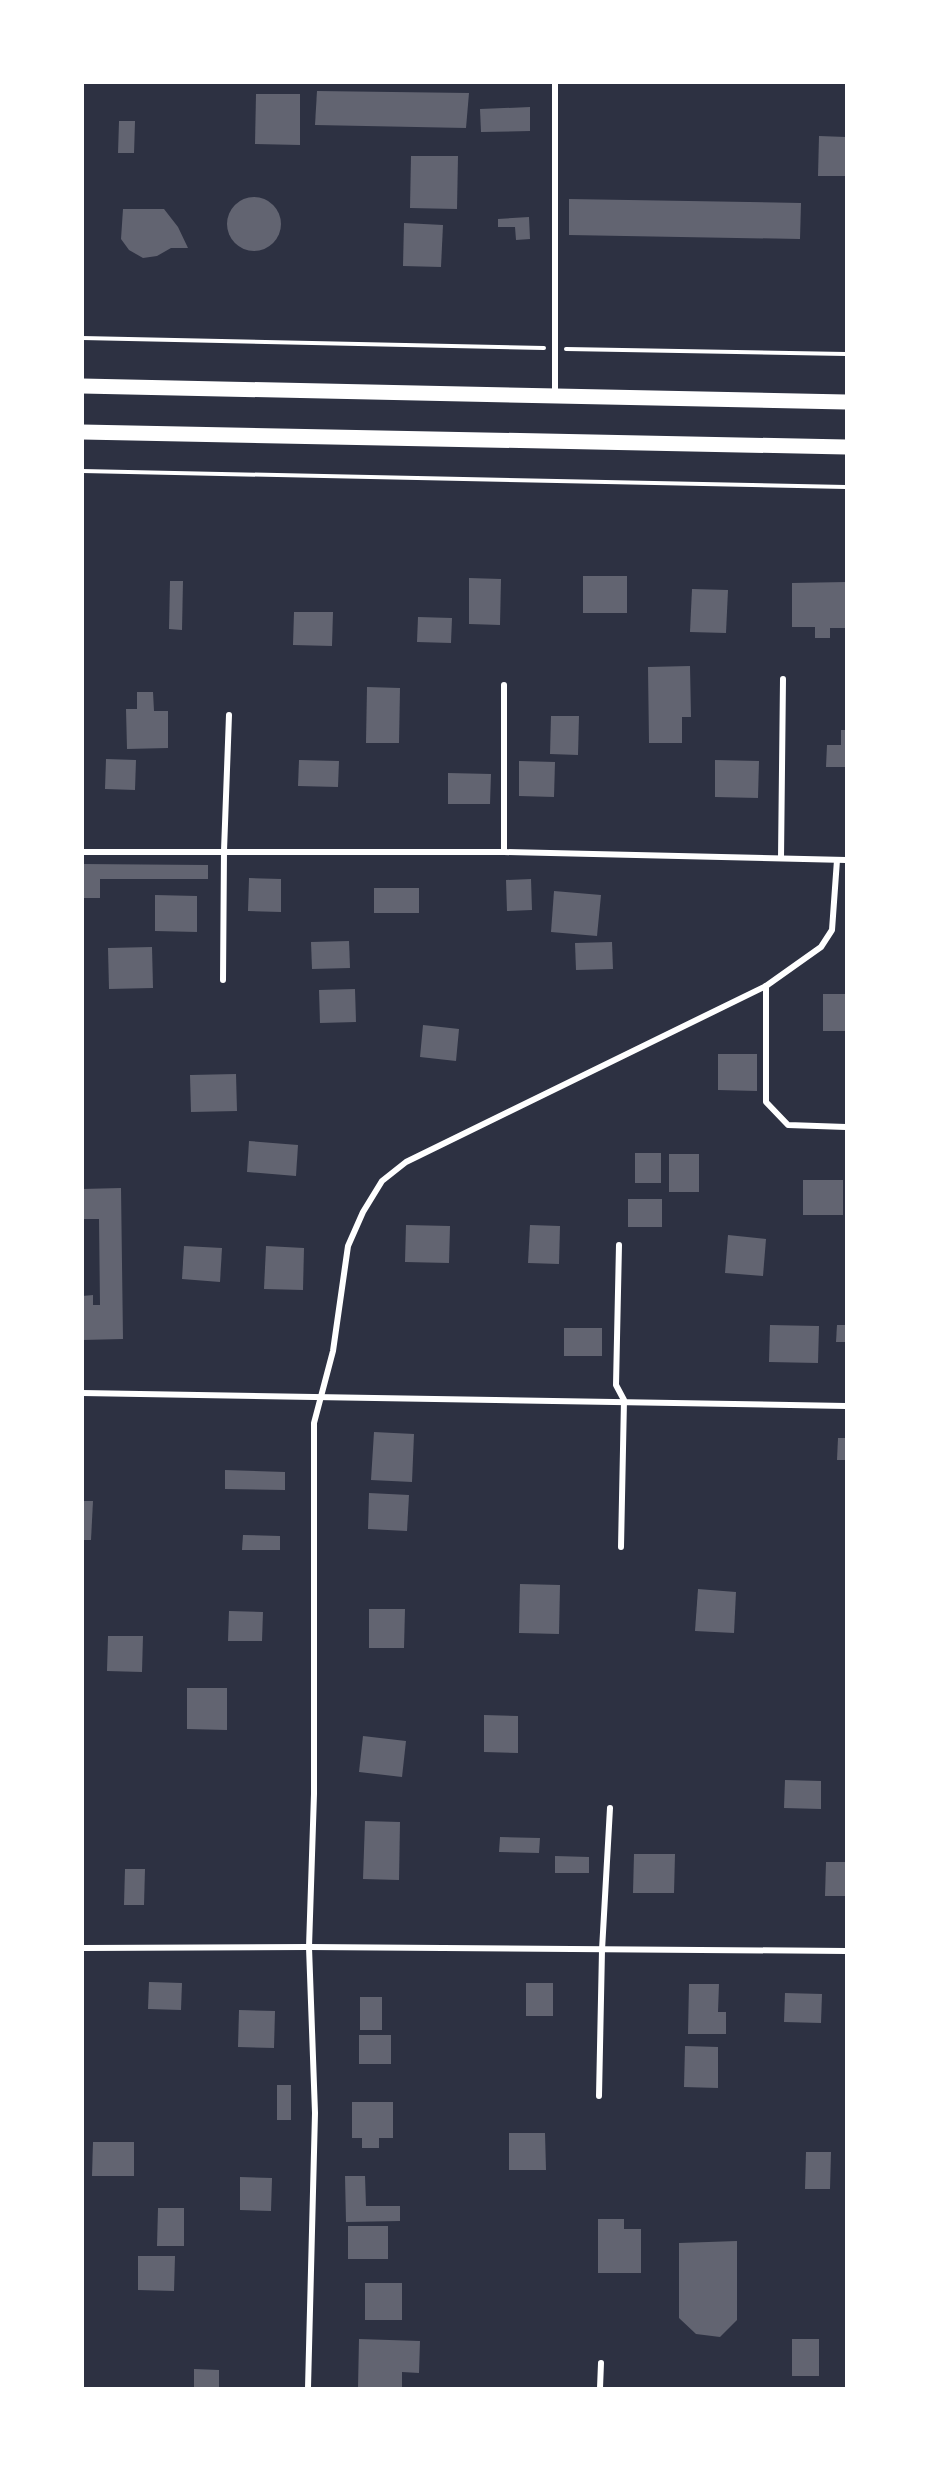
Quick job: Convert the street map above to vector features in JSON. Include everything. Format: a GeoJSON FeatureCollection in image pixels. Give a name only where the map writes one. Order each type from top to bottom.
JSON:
{"type":"FeatureCollection","features":[{"type":"Feature","properties":{"kind":"main road"},"geometry":{"type":"LineString","coordinates":[[82,386],[846,402]]}},
{"type":"Feature","properties":{"kind":"main road"},"geometry":{"type":"LineString","coordinates":[[82,432],[846,447]]}},
{"type":"Feature","properties":{"kind":"street"},"geometry":{"type":"LineString","coordinates":[[555,82],[555,396]]}},
{"type":"Feature","properties":{"kind":"street"},"geometry":{"type":"LineString","coordinates":[[782,858],[783,679]]}},
{"type":"Feature","properties":{"kind":"street"},"geometry":{"type":"LineString","coordinates":[[504,685],[504,852]]}},
{"type":"Feature","properties":{"kind":"street"},"geometry":{"type":"LineString","coordinates":[[223,980],[224,851],[229,714]]}},
{"type":"Feature","properties":{"kind":"street"},"geometry":{"type":"LineString","coordinates":[[82,852],[504,852],[846,860]]}},
{"type":"Feature","properties":{"kind":"street"},"geometry":{"type":"LineString","coordinates":[[308,2388],[315,2113],[309,1947],[314,1782],[314,1423],[333,1351],[348,1246],[363,1212],[382,1181],[406,1162],[766,986],[821,947],[832,930],[837,860]]}},
{"type":"Feature","properties":{"kind":"street"},"geometry":{"type":"LineString","coordinates":[[766,986],[766,1102],[788,1125],[846,1127]]}},
{"type":"Feature","properties":{"kind":"street"},"geometry":{"type":"LineString","coordinates":[[619,1245],[616,1385],[624,1400],[621,1547]]}},
{"type":"Feature","properties":{"kind":"street"},"geometry":{"type":"LineString","coordinates":[[82,1393],[624,1400],[846,1406]]}},
{"type":"Feature","properties":{"kind":"street"},"geometry":{"type":"LineString","coordinates":[[599,2096],[602,1950],[610,1808]]}},
{"type":"Feature","properties":{"kind":"street"},"geometry":{"type":"LineString","coordinates":[[82,1948],[309,1947],[846,1951]]}},
{"type":"Feature","properties":{"kind":"street"},"geometry":{"type":"LineString","coordinates":[[600,2388],[601,2362]]}},
{"type":"Feature","properties":{"kind":"path"},"geometry":{"type":"LineString","coordinates":[[82,338],[846,354]]}},
{"type":"Feature","properties":{"kind":"path"},"geometry":{"type":"LineString","coordinates":[[82,471],[846,487]]}},
{"type":"Feature","properties":{"kind":"building"},"geometry":{"type":"Polygon","coordinates":[[[317,91],[469,93],[466,128],[315,125],[317,91]]]}},
{"type":"Feature","properties":{"kind":"building"},"geometry":{"type":"Polygon","coordinates":[[[256,94],[300,94],[300,145],[255,144],[256,94]]]}},
{"type":"Feature","properties":{"kind":"building"},"geometry":{"type":"Polygon","coordinates":[[[530,107],[530,131],[481,132],[480,109],[530,107]]]}},
{"type":"Feature","properties":{"kind":"building"},"geometry":{"type":"Polygon","coordinates":[[[119,121],[135,121],[134,153],[118,153],[119,121]]]}},
{"type":"Feature","properties":{"kind":"building"},"geometry":{"type":"Polygon","coordinates":[[[819,136],[846,137],[846,176],[818,176],[819,136]]]}},
{"type":"Feature","properties":{"kind":"building"},"geometry":{"type":"Polygon","coordinates":[[[411,156],[458,156],[457,209],[410,208],[411,156]]]}},
{"type":"Feature","properties":{"kind":"building"},"geometry":{"type":"Polygon","coordinates":[[[254,197],[264,199],[273,205],[279,214],[281,224],[279,234],[273,243],[264,249],[254,251],[244,249],[235,243],[229,234],[227,224],[229,214],[235,205],[244,199],[254,197]]]}},
{"type":"Feature","properties":{"kind":"building"},"geometry":{"type":"Polygon","coordinates":[[[569,199],[801,203],[800,239],[569,235],[569,199]]]}},
{"type":"Feature","properties":{"kind":"building"},"geometry":{"type":"Polygon","coordinates":[[[123,209],[164,209],[178,227],[188,248],[171,248],[157,256],[143,258],[129,250],[121,239],[123,209]]]}},
{"type":"Feature","properties":{"kind":"building"},"geometry":{"type":"Polygon","coordinates":[[[529,217],[530,239],[516,240],[515,227],[498,227],[498,219],[529,217]]]}},
{"type":"Feature","properties":{"kind":"building"},"geometry":{"type":"Polygon","coordinates":[[[404,223],[443,225],[441,267],[403,266],[404,223]]]}},
{"type":"Feature","properties":{"kind":"building"},"geometry":{"type":"Polygon","coordinates":[[[583,576],[627,576],[627,613],[583,613],[583,576]]]}},
{"type":"Feature","properties":{"kind":"building"},"geometry":{"type":"Polygon","coordinates":[[[469,578],[501,579],[500,625],[469,624],[469,578]]]}},
{"type":"Feature","properties":{"kind":"building"},"geometry":{"type":"Polygon","coordinates":[[[170,581],[183,581],[182,630],[169,629],[170,581]]]}},
{"type":"Feature","properties":{"kind":"building"},"geometry":{"type":"Polygon","coordinates":[[[846,582],[846,628],[830,628],[830,638],[815,638],[815,627],[792,627],[792,583],[846,582]]]}},
{"type":"Feature","properties":{"kind":"building"},"geometry":{"type":"Polygon","coordinates":[[[692,589],[728,590],[726,633],[690,632],[692,589]]]}},
{"type":"Feature","properties":{"kind":"building"},"geometry":{"type":"Polygon","coordinates":[[[294,612],[333,612],[332,646],[293,645],[294,612]]]}},
{"type":"Feature","properties":{"kind":"building"},"geometry":{"type":"Polygon","coordinates":[[[418,617],[452,618],[451,643],[417,642],[418,617]]]}},
{"type":"Feature","properties":{"kind":"building"},"geometry":{"type":"Polygon","coordinates":[[[690,666],[691,717],[682,717],[682,743],[649,743],[648,667],[690,666]]]}},
{"type":"Feature","properties":{"kind":"building"},"geometry":{"type":"Polygon","coordinates":[[[367,687],[400,688],[399,743],[366,743],[367,687]]]}},
{"type":"Feature","properties":{"kind":"building"},"geometry":{"type":"Polygon","coordinates":[[[137,692],[153,692],[154,711],[168,711],[168,748],[127,749],[126,709],[137,709],[137,692]]]}},
{"type":"Feature","properties":{"kind":"building"},"geometry":{"type":"Polygon","coordinates":[[[551,716],[579,716],[578,755],[550,754],[551,716]]]}},
{"type":"Feature","properties":{"kind":"building"},"geometry":{"type":"Polygon","coordinates":[[[841,730],[846,730],[846,767],[826,767],[827,745],[841,745],[841,730]]]}},
{"type":"Feature","properties":{"kind":"building"},"geometry":{"type":"Polygon","coordinates":[[[106,759],[136,760],[135,790],[105,789],[106,759]]]}},
{"type":"Feature","properties":{"kind":"building"},"geometry":{"type":"Polygon","coordinates":[[[299,760],[339,761],[338,787],[298,786],[299,760]]]}},
{"type":"Feature","properties":{"kind":"building"},"geometry":{"type":"Polygon","coordinates":[[[715,760],[759,761],[758,798],[715,797],[715,760]]]}},
{"type":"Feature","properties":{"kind":"building"},"geometry":{"type":"Polygon","coordinates":[[[519,761],[555,762],[554,797],[519,796],[519,761]]]}},
{"type":"Feature","properties":{"kind":"building"},"geometry":{"type":"Polygon","coordinates":[[[448,773],[491,774],[490,804],[448,804],[448,773]]]}},
{"type":"Feature","properties":{"kind":"building"},"geometry":{"type":"Polygon","coordinates":[[[82,864],[208,865],[208,879],[100,879],[100,898],[82,898],[82,864]]]}},
{"type":"Feature","properties":{"kind":"building"},"geometry":{"type":"Polygon","coordinates":[[[249,878],[281,879],[281,912],[248,911],[249,878]]]}},
{"type":"Feature","properties":{"kind":"building"},"geometry":{"type":"Polygon","coordinates":[[[531,879],[532,910],[507,911],[506,880],[531,879]]]}},
{"type":"Feature","properties":{"kind":"building"},"geometry":{"type":"Polygon","coordinates":[[[374,888],[419,888],[419,913],[374,913],[374,888]]]}},
{"type":"Feature","properties":{"kind":"building"},"geometry":{"type":"Polygon","coordinates":[[[554,891],[601,895],[597,936],[551,932],[554,891]]]}},
{"type":"Feature","properties":{"kind":"building"},"geometry":{"type":"Polygon","coordinates":[[[155,895],[197,896],[197,932],[155,931],[155,895]]]}},
{"type":"Feature","properties":{"kind":"building"},"geometry":{"type":"Polygon","coordinates":[[[349,941],[350,968],[312,969],[311,942],[349,941]]]}},
{"type":"Feature","properties":{"kind":"building"},"geometry":{"type":"Polygon","coordinates":[[[612,942],[613,969],[576,970],[575,943],[612,942]]]}},
{"type":"Feature","properties":{"kind":"building"},"geometry":{"type":"Polygon","coordinates":[[[152,947],[153,988],[109,989],[108,948],[152,947]]]}},
{"type":"Feature","properties":{"kind":"building"},"geometry":{"type":"Polygon","coordinates":[[[355,989],[356,1022],[320,1023],[319,990],[355,989]]]}},
{"type":"Feature","properties":{"kind":"building"},"geometry":{"type":"Polygon","coordinates":[[[823,994],[845,994],[845,1031],[823,1031],[823,994]]]}},
{"type":"Feature","properties":{"kind":"building"},"geometry":{"type":"Polygon","coordinates":[[[423,1025],[459,1029],[456,1061],[420,1057],[423,1025]]]}},
{"type":"Feature","properties":{"kind":"building"},"geometry":{"type":"Polygon","coordinates":[[[718,1054],[757,1054],[757,1091],[718,1090],[718,1054]]]}},
{"type":"Feature","properties":{"kind":"building"},"geometry":{"type":"Polygon","coordinates":[[[236,1074],[237,1111],[191,1112],[190,1075],[236,1074]]]}},
{"type":"Feature","properties":{"kind":"building"},"geometry":{"type":"Polygon","coordinates":[[[249,1141],[298,1145],[296,1176],[247,1172],[249,1141]]]}},
{"type":"Feature","properties":{"kind":"building"},"geometry":{"type":"Polygon","coordinates":[[[635,1153],[661,1153],[661,1183],[635,1183],[635,1153]]]}},
{"type":"Feature","properties":{"kind":"building"},"geometry":{"type":"Polygon","coordinates":[[[669,1154],[699,1154],[699,1192],[669,1192],[669,1154]]]}},
{"type":"Feature","properties":{"kind":"building"},"geometry":{"type":"Polygon","coordinates":[[[803,1180],[843,1180],[843,1215],[803,1215],[803,1180]]]}},
{"type":"Feature","properties":{"kind":"building"},"geometry":{"type":"Polygon","coordinates":[[[121,1188],[123,1339],[82,1340],[82,1296],[93,1295],[93,1305],[100,1305],[99,1219],[82,1219],[82,1189],[121,1188]]]}},
{"type":"Feature","properties":{"kind":"building"},"geometry":{"type":"Polygon","coordinates":[[[628,1199],[662,1199],[662,1227],[628,1227],[628,1199]]]}},
{"type":"Feature","properties":{"kind":"building"},"geometry":{"type":"Polygon","coordinates":[[[406,1225],[450,1226],[449,1263],[405,1262],[406,1225]]]}},
{"type":"Feature","properties":{"kind":"building"},"geometry":{"type":"Polygon","coordinates":[[[530,1225],[560,1226],[559,1264],[528,1263],[530,1225]]]}},
{"type":"Feature","properties":{"kind":"building"},"geometry":{"type":"Polygon","coordinates":[[[728,1235],[766,1239],[763,1276],[725,1273],[728,1235]]]}},
{"type":"Feature","properties":{"kind":"building"},"geometry":{"type":"Polygon","coordinates":[[[184,1246],[222,1248],[220,1282],[182,1279],[184,1246]]]}},
{"type":"Feature","properties":{"kind":"building"},"geometry":{"type":"Polygon","coordinates":[[[266,1246],[304,1248],[303,1290],[264,1289],[266,1246]]]}},
{"type":"Feature","properties":{"kind":"building"},"geometry":{"type":"Polygon","coordinates":[[[770,1325],[819,1326],[818,1363],[769,1362],[770,1325]]]}},
{"type":"Feature","properties":{"kind":"building"},"geometry":{"type":"Polygon","coordinates":[[[837,1325],[846,1325],[846,1342],[836,1342],[837,1325]]]}},
{"type":"Feature","properties":{"kind":"building"},"geometry":{"type":"Polygon","coordinates":[[[564,1328],[602,1328],[602,1356],[564,1356],[564,1328]]]}},
{"type":"Feature","properties":{"kind":"building"},"geometry":{"type":"Polygon","coordinates":[[[374,1432],[414,1434],[412,1482],[371,1480],[374,1432]]]}},
{"type":"Feature","properties":{"kind":"building"},"geometry":{"type":"Polygon","coordinates":[[[838,1438],[846,1438],[846,1460],[837,1460],[838,1438]]]}},
{"type":"Feature","properties":{"kind":"building"},"geometry":{"type":"Polygon","coordinates":[[[225,1470],[285,1472],[285,1490],[225,1489],[225,1470]]]}},
{"type":"Feature","properties":{"kind":"building"},"geometry":{"type":"Polygon","coordinates":[[[369,1493],[409,1495],[407,1531],[368,1529],[369,1493]]]}},
{"type":"Feature","properties":{"kind":"building"},"geometry":{"type":"Polygon","coordinates":[[[82,1501],[93,1501],[91,1540],[82,1540],[82,1501]]]}},
{"type":"Feature","properties":{"kind":"building"},"geometry":{"type":"Polygon","coordinates":[[[243,1535],[280,1536],[280,1550],[242,1550],[243,1535]]]}},
{"type":"Feature","properties":{"kind":"building"},"geometry":{"type":"Polygon","coordinates":[[[520,1584],[560,1585],[559,1634],[519,1633],[520,1584]]]}},
{"type":"Feature","properties":{"kind":"building"},"geometry":{"type":"Polygon","coordinates":[[[698,1589],[736,1592],[734,1633],[695,1631],[698,1589]]]}},
{"type":"Feature","properties":{"kind":"building"},"geometry":{"type":"Polygon","coordinates":[[[369,1609],[405,1609],[404,1648],[369,1648],[369,1609]]]}},
{"type":"Feature","properties":{"kind":"building"},"geometry":{"type":"Polygon","coordinates":[[[229,1611],[263,1612],[262,1641],[228,1641],[229,1611]]]}},
{"type":"Feature","properties":{"kind":"building"},"geometry":{"type":"Polygon","coordinates":[[[108,1636],[143,1636],[142,1672],[107,1671],[108,1636]]]}},
{"type":"Feature","properties":{"kind":"building"},"geometry":{"type":"Polygon","coordinates":[[[187,1688],[227,1688],[227,1730],[187,1729],[187,1688]]]}},
{"type":"Feature","properties":{"kind":"building"},"geometry":{"type":"Polygon","coordinates":[[[484,1715],[518,1716],[518,1753],[484,1752],[484,1715]]]}},
{"type":"Feature","properties":{"kind":"building"},"geometry":{"type":"Polygon","coordinates":[[[363,1736],[406,1741],[402,1777],[359,1772],[363,1736]]]}},
{"type":"Feature","properties":{"kind":"building"},"geometry":{"type":"Polygon","coordinates":[[[785,1780],[821,1781],[821,1809],[784,1808],[785,1780]]]}},
{"type":"Feature","properties":{"kind":"building"},"geometry":{"type":"Polygon","coordinates":[[[365,1821],[400,1822],[399,1880],[363,1879],[365,1821]]]}},
{"type":"Feature","properties":{"kind":"building"},"geometry":{"type":"Polygon","coordinates":[[[500,1837],[540,1838],[539,1853],[499,1852],[500,1837]]]}},
{"type":"Feature","properties":{"kind":"building"},"geometry":{"type":"Polygon","coordinates":[[[634,1854],[675,1854],[674,1893],[633,1893],[634,1854]]]}},
{"type":"Feature","properties":{"kind":"building"},"geometry":{"type":"Polygon","coordinates":[[[555,1856],[589,1857],[589,1873],[555,1873],[555,1856]]]}},
{"type":"Feature","properties":{"kind":"building"},"geometry":{"type":"Polygon","coordinates":[[[826,1862],[846,1862],[846,1896],[825,1896],[826,1862]]]}},
{"type":"Feature","properties":{"kind":"building"},"geometry":{"type":"Polygon","coordinates":[[[125,1869],[145,1869],[144,1905],[124,1905],[125,1869]]]}},
{"type":"Feature","properties":{"kind":"building"},"geometry":{"type":"Polygon","coordinates":[[[149,1982],[182,1983],[181,2010],[148,2009],[149,1982]]]}},
{"type":"Feature","properties":{"kind":"building"},"geometry":{"type":"Polygon","coordinates":[[[526,1983],[553,1983],[553,2016],[526,2016],[526,1983]]]}},
{"type":"Feature","properties":{"kind":"building"},"geometry":{"type":"Polygon","coordinates":[[[689,1984],[719,1984],[718,2012],[726,2012],[726,2034],[688,2034],[689,1984]]]}},
{"type":"Feature","properties":{"kind":"building"},"geometry":{"type":"Polygon","coordinates":[[[785,1993],[822,1994],[821,2023],[784,2022],[785,1993]]]}},
{"type":"Feature","properties":{"kind":"building"},"geometry":{"type":"Polygon","coordinates":[[[360,1997],[382,1997],[382,2030],[360,2030],[360,1997]]]}},
{"type":"Feature","properties":{"kind":"building"},"geometry":{"type":"Polygon","coordinates":[[[239,2010],[275,2011],[274,2048],[238,2047],[239,2010]]]}},
{"type":"Feature","properties":{"kind":"building"},"geometry":{"type":"Polygon","coordinates":[[[359,2035],[391,2035],[391,2064],[359,2064],[359,2035]]]}},
{"type":"Feature","properties":{"kind":"building"},"geometry":{"type":"Polygon","coordinates":[[[685,2046],[718,2047],[718,2088],[684,2087],[685,2046]]]}},
{"type":"Feature","properties":{"kind":"building"},"geometry":{"type":"Polygon","coordinates":[[[277,2085],[291,2085],[291,2120],[277,2120],[277,2085]]]}},
{"type":"Feature","properties":{"kind":"building"},"geometry":{"type":"Polygon","coordinates":[[[352,2102],[393,2102],[393,2138],[379,2138],[379,2148],[362,2148],[362,2138],[352,2138],[352,2102]]]}},
{"type":"Feature","properties":{"kind":"building"},"geometry":{"type":"Polygon","coordinates":[[[509,2133],[545,2133],[546,2170],[509,2170],[509,2133]]]}},
{"type":"Feature","properties":{"kind":"building"},"geometry":{"type":"Polygon","coordinates":[[[93,2142],[134,2142],[134,2176],[92,2176],[93,2142]]]}},
{"type":"Feature","properties":{"kind":"building"},"geometry":{"type":"Polygon","coordinates":[[[806,2152],[831,2152],[830,2189],[805,2189],[806,2152]]]}},
{"type":"Feature","properties":{"kind":"building"},"geometry":{"type":"Polygon","coordinates":[[[345,2176],[365,2176],[366,2206],[400,2206],[400,2221],[346,2222],[345,2176]]]}},
{"type":"Feature","properties":{"kind":"building"},"geometry":{"type":"Polygon","coordinates":[[[240,2177],[272,2178],[271,2211],[240,2210],[240,2177]]]}},
{"type":"Feature","properties":{"kind":"building"},"geometry":{"type":"Polygon","coordinates":[[[158,2208],[184,2208],[184,2246],[157,2246],[158,2208]]]}},
{"type":"Feature","properties":{"kind":"building"},"geometry":{"type":"Polygon","coordinates":[[[598,2219],[624,2219],[624,2229],[641,2229],[641,2273],[598,2273],[598,2219]]]}},
{"type":"Feature","properties":{"kind":"building"},"geometry":{"type":"Polygon","coordinates":[[[348,2226],[388,2226],[388,2259],[348,2259],[348,2226]]]}},
{"type":"Feature","properties":{"kind":"building"},"geometry":{"type":"Polygon","coordinates":[[[737,2241],[737,2320],[720,2337],[696,2334],[679,2318],[679,2243],[737,2241]]]}},
{"type":"Feature","properties":{"kind":"building"},"geometry":{"type":"Polygon","coordinates":[[[138,2256],[175,2256],[174,2291],[138,2290],[138,2256]]]}},
{"type":"Feature","properties":{"kind":"building"},"geometry":{"type":"Polygon","coordinates":[[[365,2283],[402,2283],[402,2320],[365,2320],[365,2283]]]}},
{"type":"Feature","properties":{"kind":"building"},"geometry":{"type":"Polygon","coordinates":[[[359,2339],[420,2341],[419,2373],[402,2372],[402,2388],[358,2388],[359,2339]]]}},
{"type":"Feature","properties":{"kind":"building"},"geometry":{"type":"Polygon","coordinates":[[[792,2339],[819,2339],[819,2376],[792,2376],[792,2339]]]}},
{"type":"Feature","properties":{"kind":"building"},"geometry":{"type":"Polygon","coordinates":[[[194,2369],[219,2370],[219,2388],[194,2388],[194,2369]]]}}]}
